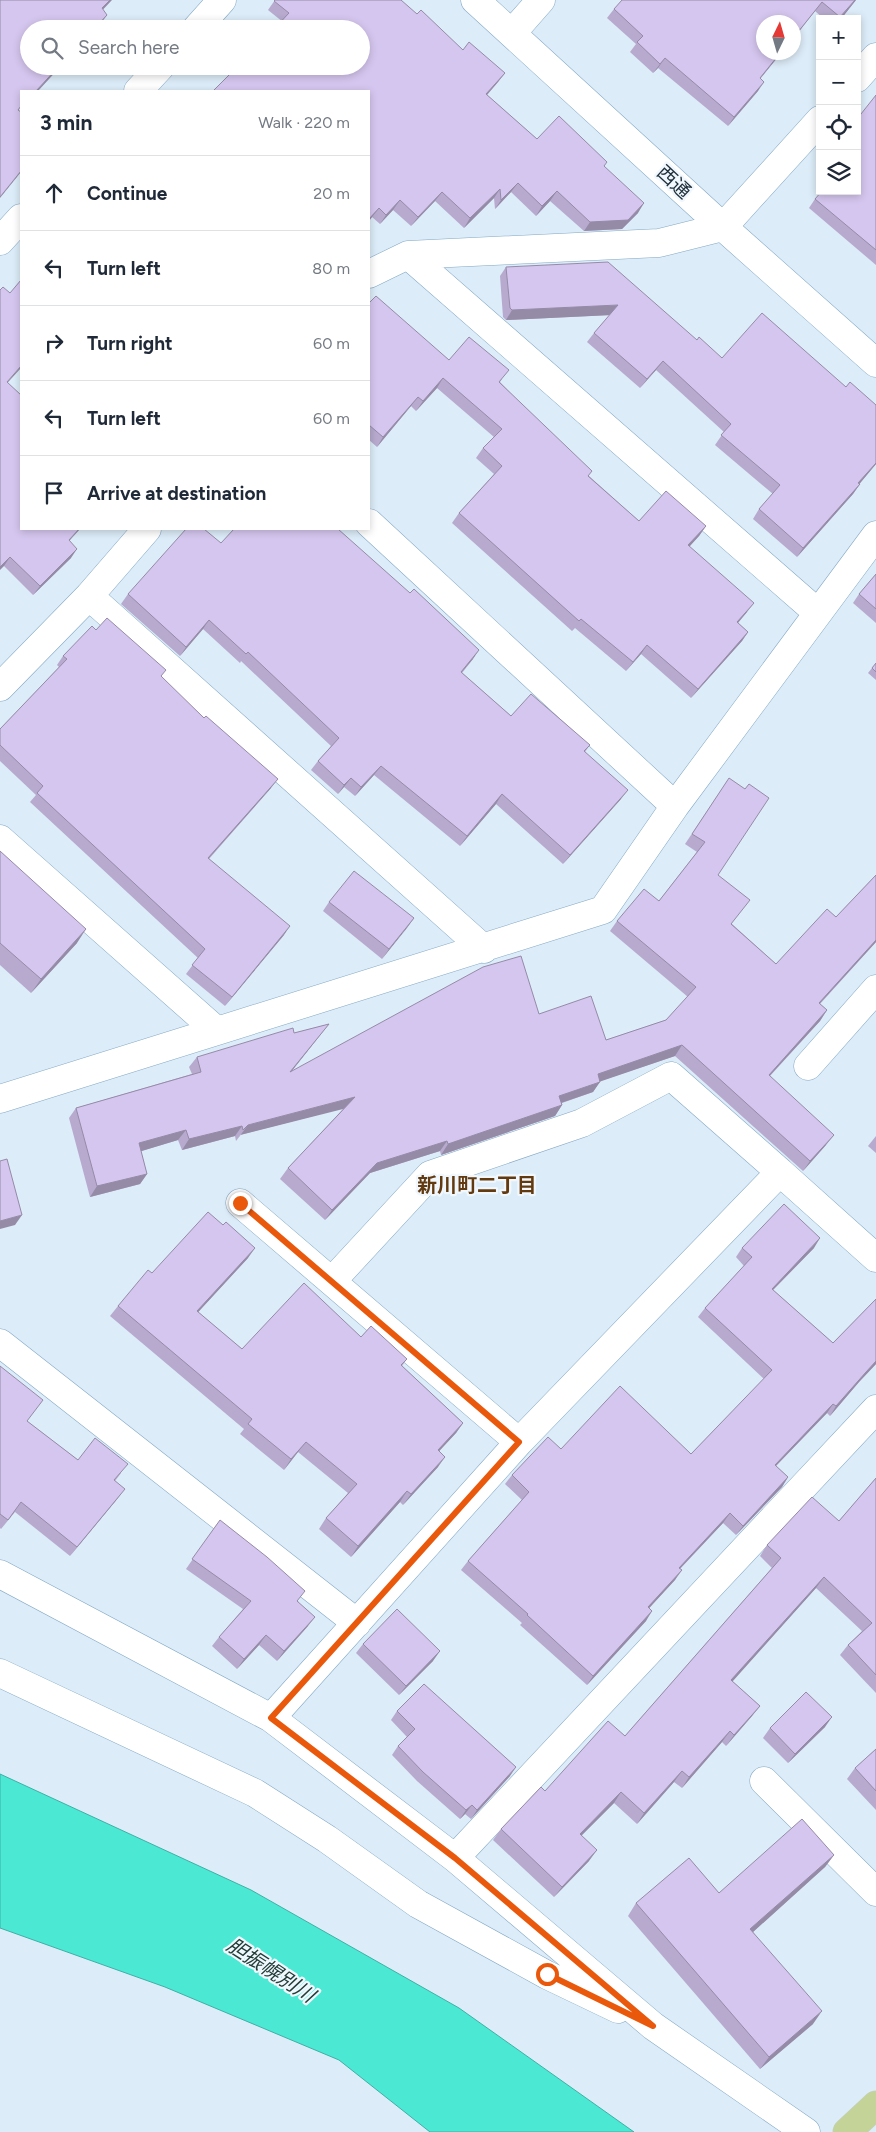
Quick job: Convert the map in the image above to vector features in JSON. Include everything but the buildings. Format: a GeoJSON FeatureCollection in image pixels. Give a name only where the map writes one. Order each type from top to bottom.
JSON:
{"type":"FeatureCollection","features":[{"type":"Feature","properties":{"kind":"main road"},"geometry":{"type":"LineString","coordinates":[[848,2132],[876,2105]]}},
{"type":"Feature","properties":{"kind":"street"},"geometry":{"type":"LineString","coordinates":[[204,20],[222,0]]}},
{"type":"Feature","properties":{"kind":"street","name":"西通"},"geometry":{"type":"LineString","coordinates":[[475,0],[723,227],[876,363]]}},
{"type":"Feature","properties":{"kind":"street"},"geometry":{"type":"LineString","coordinates":[[512,33],[541,0]]}},
{"type":"Feature","properties":{"kind":"street"},"geometry":{"type":"LineString","coordinates":[[861,74],[876,57]]}},
{"type":"Feature","properties":{"kind":"street"},"geometry":{"type":"LineString","coordinates":[[139,90],[153,75]]}},
{"type":"Feature","properties":{"kind":"street"},"geometry":{"type":"LineString","coordinates":[[370,274],[408,255],[659,243],[723,227],[816,124]]}},
{"type":"Feature","properties":{"kind":"street"},"geometry":{"type":"LineString","coordinates":[[0,241],[20,219]]}},
{"type":"Feature","properties":{"kind":"street"},"geometry":{"type":"LineString","coordinates":[[408,255],[818,613]]}},
{"type":"Feature","properties":{"kind":"street"},"geometry":{"type":"LineString","coordinates":[[370,524],[675,806]]}},
{"type":"Feature","properties":{"kind":"street"},"geometry":{"type":"LineString","coordinates":[[0,686],[89,596],[146,530]]}},
{"type":"Feature","properties":{"kind":"street"},"geometry":{"type":"LineString","coordinates":[[0,1100],[603,910],[675,806],[876,535]]}},
{"type":"Feature","properties":{"kind":"street"},"geometry":{"type":"LineString","coordinates":[[89,596],[484,949]]}},
{"type":"Feature","properties":{"kind":"street"},"geometry":{"type":"LineString","coordinates":[[0,839],[217,1031]]}},
{"type":"Feature","properties":{"kind":"street"},"geometry":{"type":"LineString","coordinates":[[808,1066],[876,989]]}},
{"type":"Feature","properties":{"kind":"street"},"geometry":{"type":"LineString","coordinates":[[332,1281],[430,1175],[582,1123],[671,1076],[876,1258]]}},
{"type":"Feature","properties":{"kind":"street"},"geometry":{"type":"LineString","coordinates":[[271,1718],[519,1442],[780,1172]]}},
{"type":"Feature","properties":{"kind":"street"},"geometry":{"type":"LineString","coordinates":[[240,1203],[519,1442]]}},
{"type":"Feature","properties":{"kind":"street"},"geometry":{"type":"LineString","coordinates":[[0,1343],[357,1623]]}},
{"type":"Feature","properties":{"kind":"street"},"geometry":{"type":"LineString","coordinates":[[455,1858],[876,1409]]}},
{"type":"Feature","properties":{"kind":"street"},"geometry":{"type":"LineString","coordinates":[[0,1574],[271,1718],[455,1858],[653,2026],[806,2132]]}},
{"type":"Feature","properties":{"kind":"street"},"geometry":{"type":"LineString","coordinates":[[0,1673],[255,1793],[327,1839],[418,1904],[547,1974],[653,2026]]}},
{"type":"Feature","properties":{"kind":"street"},"geometry":{"type":"LineString","coordinates":[[764,1781],[876,1892]]}},
{"type":"Feature","properties":{"kind":"water","name":"胆振幌別川"},"geometry":{"type":"Polygon","coordinates":[[[0,1774],[251,1890],[459,2008],[634,2132],[430,2132],[339,2060],[165,1987],[0,1928],[0,1774]]]}},
{"type":"Feature","properties":{"kind":"district","name":"新川町二丁目"},"geometry":{"type":"Point","coordinates":[477,1185]}},
{"type":"Feature","properties":{"kind":"route"},"geometry":{"type":"LineString","coordinates":[[240,1203],[519,1442],[271,1718],[455,1858],[653,2026],[547,1974]]}}]}
